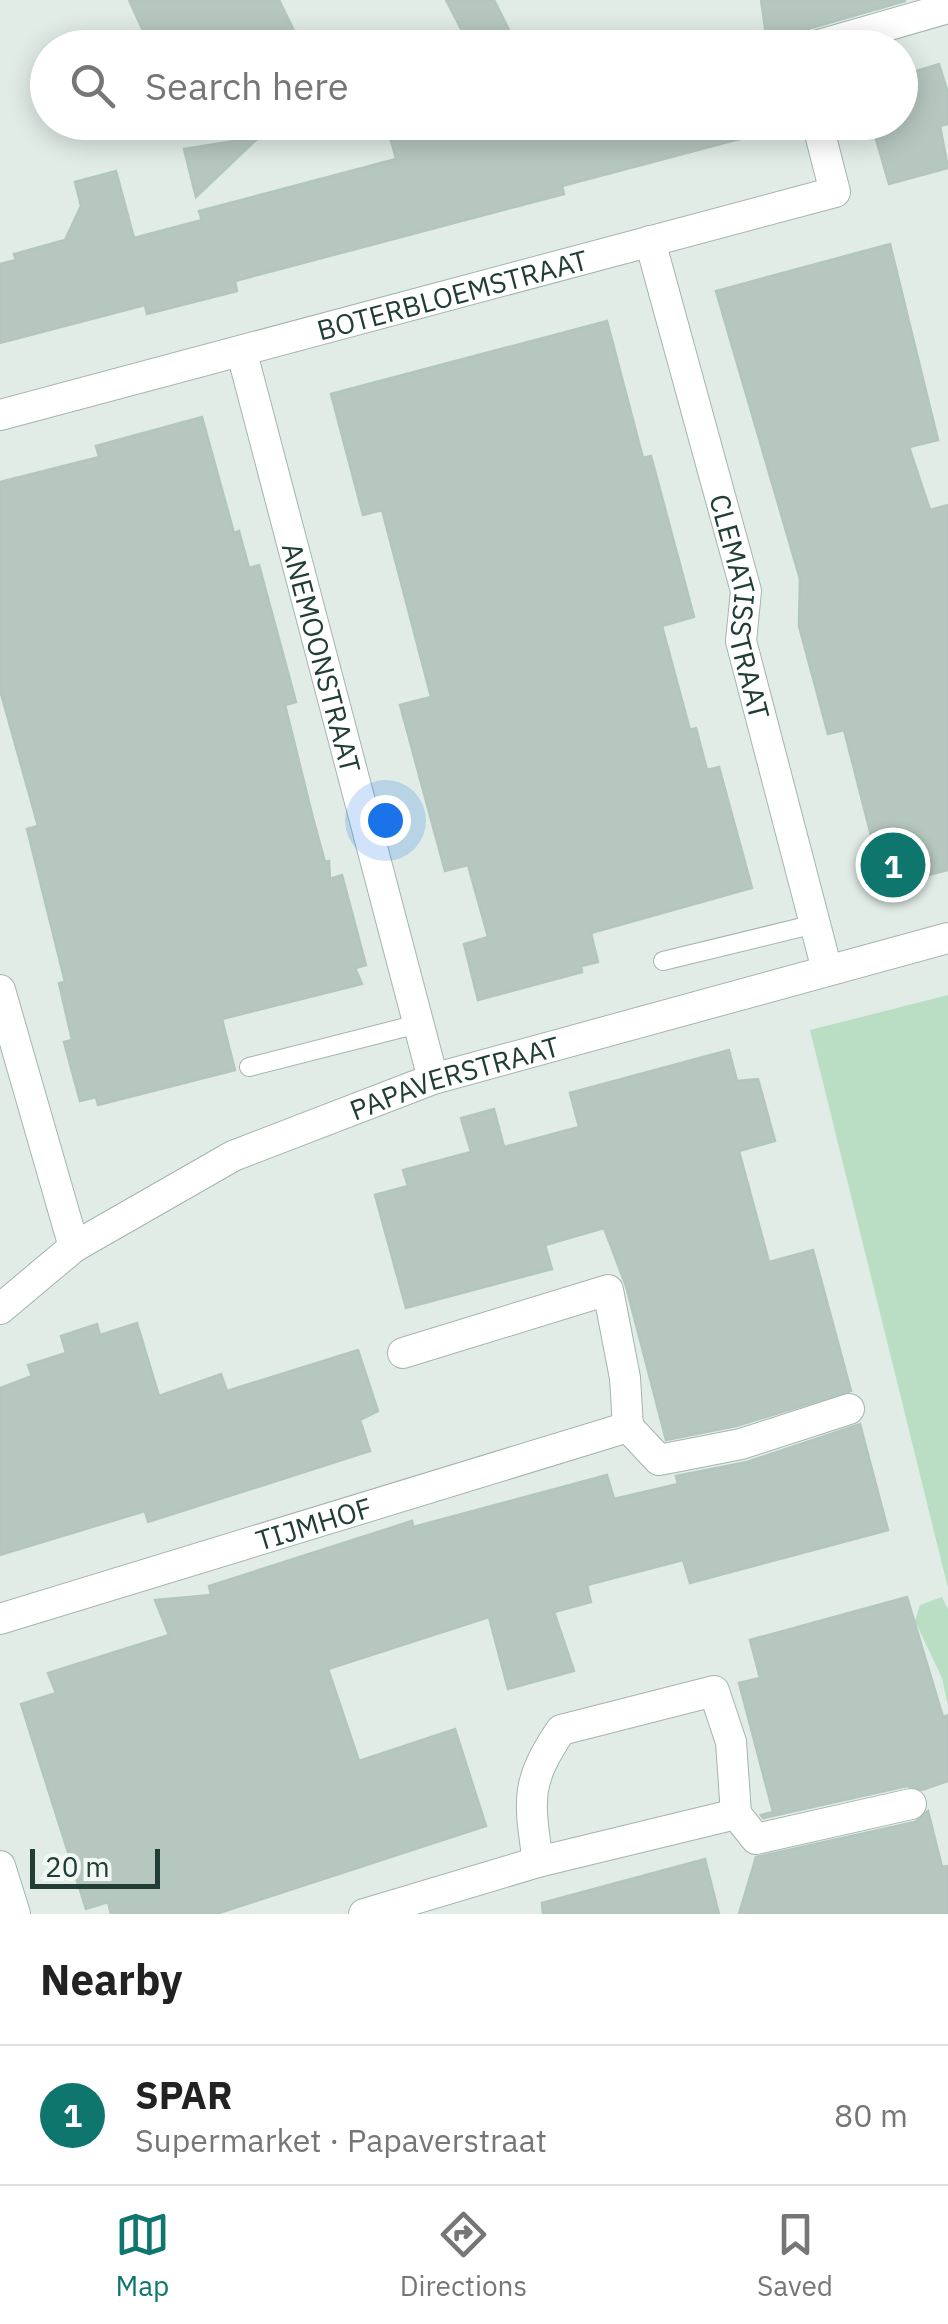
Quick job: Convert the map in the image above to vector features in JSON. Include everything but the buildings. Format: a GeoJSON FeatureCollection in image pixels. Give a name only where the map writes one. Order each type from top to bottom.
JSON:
{"type":"FeatureCollection","features":[{"type":"Feature","properties":{"kind":"street"},"geometry":{"type":"LineString","coordinates":[[872,30],[948,8]]}},
{"type":"Feature","properties":{"kind":"street","name":"BOTERBLOEMSTRAAT"},"geometry":{"type":"LineString","coordinates":[[0,415],[835,192],[822,140]]}},
{"type":"Feature","properties":{"kind":"street","name":"CLEMATISSTRAAT"},"geometry":{"type":"LineString","coordinates":[[650,241],[746,591],[741,641],[827,970]]}},
{"type":"Feature","properties":{"kind":"street","name":"ANEMOONSTRAAT"},"geometry":{"type":"LineString","coordinates":[[242,353],[433,1079]]}},
{"type":"Feature","properties":{"kind":"street","name":"PAPAVERSTRAAT"},"geometry":{"type":"LineString","coordinates":[[0,1309],[74,1247],[234,1156],[433,1079],[948,938]]}},
{"type":"Feature","properties":{"kind":"street"},"geometry":{"type":"LineString","coordinates":[[0,990],[74,1247]]}},
{"type":"Feature","properties":{"kind":"street"},"geometry":{"type":"LineString","coordinates":[[403,1353],[608,1290],[625,1378],[628,1427],[659,1460],[740,1444],[849,1409]]}},
{"type":"Feature","properties":{"kind":"street","name":"TIJMHOF"},"geometry":{"type":"LineString","coordinates":[[0,1619],[628,1427]]}},
{"type":"Feature","properties":{"kind":"street"},"geometry":{"type":"LineString","coordinates":[[538,1862],[530,1811],[535,1769],[562,1730],[714,1691],[731,1742],[736,1814],[756,1838],[911,1804]]}},
{"type":"Feature","properties":{"kind":"street"},"geometry":{"type":"LineString","coordinates":[[364,1914],[538,1862],[736,1814]]}},
{"type":"Feature","properties":{"kind":"street"},"geometry":{"type":"LineString","coordinates":[[0,1866],[16,1914]]}},
{"type":"Feature","properties":{"kind":"lane"},"geometry":{"type":"LineString","coordinates":[[663,961],[815,924]]}},
{"type":"Feature","properties":{"kind":"lane"},"geometry":{"type":"LineString","coordinates":[[249,1067],[418,1024]]}},
{"type":"Feature","properties":{"kind":"green space"},"geometry":{"type":"Polygon","coordinates":[[[948,995],[948,1588],[810,1030],[948,995]]]}},
{"type":"Feature","properties":{"kind":"green space"},"geometry":{"type":"Polygon","coordinates":[[[942,1597],[948,1609],[948,1706],[942,1678],[915,1621],[920,1605],[942,1597]]]}},
{"type":"Feature","properties":{"kind":"place","name":"SPAR"},"geometry":{"type":"Point","coordinates":[893,865]}}]}
